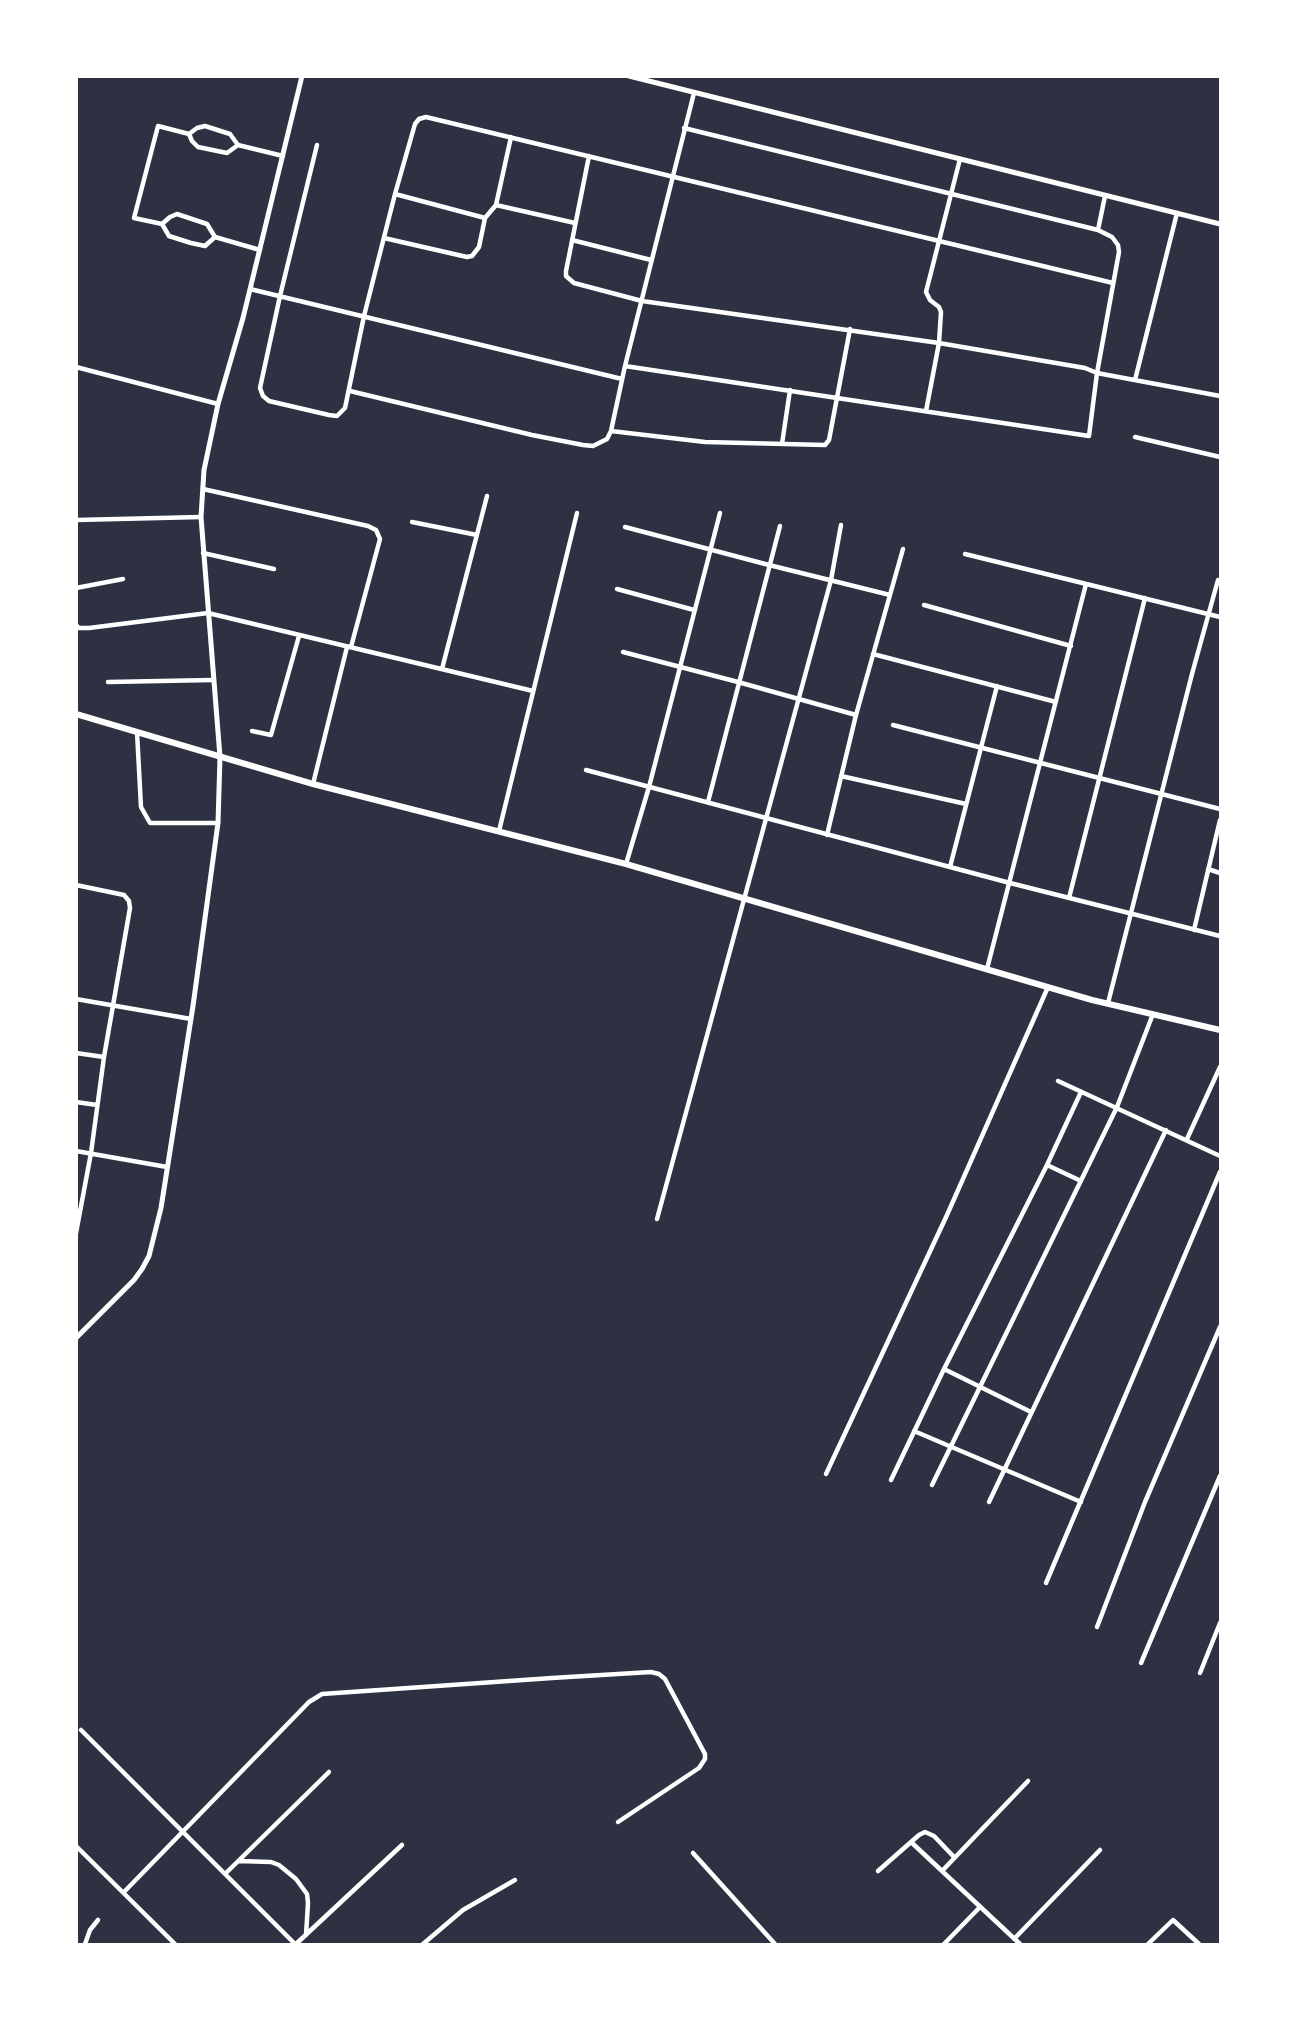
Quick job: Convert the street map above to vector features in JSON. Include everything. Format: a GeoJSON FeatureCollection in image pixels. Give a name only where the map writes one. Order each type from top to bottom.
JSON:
{"type":"FeatureCollection","features":[{"type":"Feature","properties":{"kind":"main road"},"geometry":{"type":"LineString","coordinates":[[76,714],[314,784],[626,864],[1048,987],[1221,1030]]}},
{"type":"Feature","properties":{"kind":"street"},"geometry":{"type":"LineString","coordinates":[[76,1338],[134,1280],[142,1269],[149,1256],[161,1208],[191,1019],[218,823],[220,757],[201,517],[204,470],[218,404],[260,250],[302,76]]}},
{"type":"Feature","properties":{"kind":"street"},"geometry":{"type":"LineString","coordinates":[[629,76],[1221,224]]}},
{"type":"Feature","properties":{"kind":"street"},"geometry":{"type":"LineString","coordinates":[[350,391],[583,445],[600,444],[607,439],[611,431],[651,260],[694,93]]}},
{"type":"Feature","properties":{"kind":"street"},"geometry":{"type":"LineString","coordinates":[[317,145],[260,388],[263,396],[269,400],[337,416],[345,408],[350,391],[364,316],[413,130],[419,119],[426,117],[1113,283]]}},
{"type":"Feature","properties":{"kind":"street"},"geometry":{"type":"LineString","coordinates":[[189,134],[158,126],[134,218],[162,224],[169,237],[191,243],[204,246],[215,237]]}},
{"type":"Feature","properties":{"kind":"street"},"geometry":{"type":"LineString","coordinates":[[189,134],[205,126],[230,134],[238,145],[283,156]]}},
{"type":"Feature","properties":{"kind":"street"},"geometry":{"type":"LineString","coordinates":[[625,366],[1089,436],[1097,373],[1119,252],[1118,245],[1112,237],[1098,230],[684,128]]}},
{"type":"Feature","properties":{"kind":"street"},"geometry":{"type":"LineString","coordinates":[[189,134],[198,147],[227,153],[238,145]]}},
{"type":"Feature","properties":{"kind":"street"},"geometry":{"type":"LineString","coordinates":[[384,238],[467,257],[476,253],[485,218],[496,205],[511,137]]}},
{"type":"Feature","properties":{"kind":"street"},"geometry":{"type":"LineString","coordinates":[[589,156],[566,271],[569,281],[574,284],[642,301],[939,343],[1085,368],[1097,373],[1221,396]]}},
{"type":"Feature","properties":{"kind":"street"},"geometry":{"type":"LineString","coordinates":[[926,411],[939,343],[941,312],[926,292],[960,159]]}},
{"type":"Feature","properties":{"kind":"street"},"geometry":{"type":"LineString","coordinates":[[395,194],[485,218]]}},
{"type":"Feature","properties":{"kind":"street"},"geometry":{"type":"LineString","coordinates":[[1098,230],[1105,196]]}},
{"type":"Feature","properties":{"kind":"street"},"geometry":{"type":"LineString","coordinates":[[496,205],[575,223]]}},
{"type":"Feature","properties":{"kind":"street"},"geometry":{"type":"LineString","coordinates":[[1135,380],[1177,213]]}},
{"type":"Feature","properties":{"kind":"street"},"geometry":{"type":"LineString","coordinates":[[162,224],[170,216],[177,214],[207,224],[215,237],[260,250]]}},
{"type":"Feature","properties":{"kind":"street"},"geometry":{"type":"LineString","coordinates":[[572,240],[651,260]]}},
{"type":"Feature","properties":{"kind":"street"},"geometry":{"type":"LineString","coordinates":[[250,289],[622,379]]}},
{"type":"Feature","properties":{"kind":"street"},"geometry":{"type":"LineString","coordinates":[[611,431],[705,442],[825,445],[830,440],[850,330]]}},
{"type":"Feature","properties":{"kind":"street"},"geometry":{"type":"LineString","coordinates":[[76,367],[218,404]]}},
{"type":"Feature","properties":{"kind":"street"},"geometry":{"type":"LineString","coordinates":[[782,444],[790,390]]}},
{"type":"Feature","properties":{"kind":"street"},"geometry":{"type":"LineString","coordinates":[[1135,437],[1221,457]]}},
{"type":"Feature","properties":{"kind":"street"},"geometry":{"type":"LineString","coordinates":[[202,489],[369,526],[376,530],[381,539],[349,647],[314,784]]}},
{"type":"Feature","properties":{"kind":"street"},"geometry":{"type":"LineString","coordinates":[[442,669],[487,496]]}},
{"type":"Feature","properties":{"kind":"street"},"geometry":{"type":"LineString","coordinates":[[499,831],[577,513]]}},
{"type":"Feature","properties":{"kind":"street"},"geometry":{"type":"LineString","coordinates":[[626,864],[649,787],[720,513]]}},
{"type":"Feature","properties":{"kind":"street"},"geometry":{"type":"LineString","coordinates":[[76,520],[201,517]]}},
{"type":"Feature","properties":{"kind":"street"},"geometry":{"type":"LineString","coordinates":[[412,522],[477,535]]}},
{"type":"Feature","properties":{"kind":"street"},"geometry":{"type":"LineString","coordinates":[[657,1219],[831,580],[841,525]]}},
{"type":"Feature","properties":{"kind":"street"},"geometry":{"type":"LineString","coordinates":[[625,526],[890,595]]}},
{"type":"Feature","properties":{"kind":"street"},"geometry":{"type":"LineString","coordinates":[[708,802],[780,526]]}},
{"type":"Feature","properties":{"kind":"street"},"geometry":{"type":"LineString","coordinates":[[827,834],[856,715],[903,549]]}},
{"type":"Feature","properties":{"kind":"street"},"geometry":{"type":"LineString","coordinates":[[203,553],[274,569]]}},
{"type":"Feature","properties":{"kind":"street"},"geometry":{"type":"LineString","coordinates":[[965,554],[1221,617]]}},
{"type":"Feature","properties":{"kind":"street"},"geometry":{"type":"LineString","coordinates":[[76,588],[123,579]]}},
{"type":"Feature","properties":{"kind":"street"},"geometry":{"type":"LineString","coordinates":[[1108,1003],[1218,580]]}},
{"type":"Feature","properties":{"kind":"street"},"geometry":{"type":"LineString","coordinates":[[987,969],[1086,584]]}},
{"type":"Feature","properties":{"kind":"street"},"geometry":{"type":"LineString","coordinates":[[617,589],[694,610]]}},
{"type":"Feature","properties":{"kind":"street"},"geometry":{"type":"LineString","coordinates":[[1070,898],[1145,598]]}},
{"type":"Feature","properties":{"kind":"street"},"geometry":{"type":"LineString","coordinates":[[924,605],[1071,646]]}},
{"type":"Feature","properties":{"kind":"street"},"geometry":{"type":"LineString","coordinates":[[76,625],[80,628],[89,628],[208,613],[533,692]]}},
{"type":"Feature","properties":{"kind":"street"},"geometry":{"type":"LineString","coordinates":[[252,731],[271,735],[299,636]]}},
{"type":"Feature","properties":{"kind":"street"},"geometry":{"type":"LineString","coordinates":[[623,652],[856,715]]}},
{"type":"Feature","properties":{"kind":"street"},"geometry":{"type":"LineString","coordinates":[[873,654],[1056,702]]}},
{"type":"Feature","properties":{"kind":"street"},"geometry":{"type":"LineString","coordinates":[[108,682],[213,681]]}},
{"type":"Feature","properties":{"kind":"street"},"geometry":{"type":"LineString","coordinates":[[950,867],[997,686]]}},
{"type":"Feature","properties":{"kind":"street"},"geometry":{"type":"LineString","coordinates":[[892,725],[1221,809]]}},
{"type":"Feature","properties":{"kind":"street"},"geometry":{"type":"LineString","coordinates":[[137,732],[141,807],[150,823],[218,823]]}},
{"type":"Feature","properties":{"kind":"street"},"geometry":{"type":"LineString","coordinates":[[586,771],[1221,936]]}},
{"type":"Feature","properties":{"kind":"street"},"geometry":{"type":"LineString","coordinates":[[841,776],[966,804]]}},
{"type":"Feature","properties":{"kind":"street"},"geometry":{"type":"LineString","coordinates":[[1194,930],[1221,820]]}},
{"type":"Feature","properties":{"kind":"street"},"geometry":{"type":"LineString","coordinates":[[1208,869],[1221,873]]}},
{"type":"Feature","properties":{"kind":"street"},"geometry":{"type":"LineString","coordinates":[[76,885],[124,895],[129,901],[130,908],[76,1233]]}},
{"type":"Feature","properties":{"kind":"street"},"geometry":{"type":"LineString","coordinates":[[826,1474],[942,1226],[1048,987]]}},
{"type":"Feature","properties":{"kind":"street"},"geometry":{"type":"LineString","coordinates":[[76,999],[191,1019]]}},
{"type":"Feature","properties":{"kind":"street"},"geometry":{"type":"LineString","coordinates":[[932,1485],[1117,1107],[1153,1014]]}},
{"type":"Feature","properties":{"kind":"street"},"geometry":{"type":"LineString","coordinates":[[76,1053],[104,1057]]}},
{"type":"Feature","properties":{"kind":"street"},"geometry":{"type":"LineString","coordinates":[[1187,1140],[1221,1067]]}},
{"type":"Feature","properties":{"kind":"street"},"geometry":{"type":"LineString","coordinates":[[1058,1081],[1221,1156]]}},
{"type":"Feature","properties":{"kind":"street"},"geometry":{"type":"LineString","coordinates":[[891,1480],[1081,1092]]}},
{"type":"Feature","properties":{"kind":"street"},"geometry":{"type":"LineString","coordinates":[[76,1102],[97,1106]]}},
{"type":"Feature","properties":{"kind":"street"},"geometry":{"type":"LineString","coordinates":[[989,1503],[1166,1130]]}},
{"type":"Feature","properties":{"kind":"street"},"geometry":{"type":"LineString","coordinates":[[76,1151],[167,1167]]}},
{"type":"Feature","properties":{"kind":"street"},"geometry":{"type":"LineString","coordinates":[[1047,1165],[1081,1181]]}},
{"type":"Feature","properties":{"kind":"street"},"geometry":{"type":"LineString","coordinates":[[1046,1582],[1221,1172]]}},
{"type":"Feature","properties":{"kind":"street"},"geometry":{"type":"LineString","coordinates":[[1097,1627],[1145,1502],[1221,1327]]}},
{"type":"Feature","properties":{"kind":"street"},"geometry":{"type":"LineString","coordinates":[[944,1369],[1031,1412]]}},
{"type":"Feature","properties":{"kind":"street"},"geometry":{"type":"LineString","coordinates":[[914,1431],[1081,1502]]}},
{"type":"Feature","properties":{"kind":"street"},"geometry":{"type":"LineString","coordinates":[[1141,1663],[1221,1476]]}},
{"type":"Feature","properties":{"kind":"street"},"geometry":{"type":"LineString","coordinates":[[1200,1673],[1221,1623]]}},
{"type":"Feature","properties":{"kind":"street"},"geometry":{"type":"LineString","coordinates":[[124,1892],[309,1702],[322,1694],[655,1672],[665,1679],[705,1754],[705,1759],[699,1768],[618,1822]]}},
{"type":"Feature","properties":{"kind":"street"},"geometry":{"type":"LineString","coordinates":[[81,1730],[296,1944],[402,1845]]}},
{"type":"Feature","properties":{"kind":"street"},"geometry":{"type":"LineString","coordinates":[[225,1874],[329,1772]]}},
{"type":"Feature","properties":{"kind":"street"},"geometry":{"type":"LineString","coordinates":[[943,1870],[1028,1781]]}},
{"type":"Feature","properties":{"kind":"street"},"geometry":{"type":"LineString","coordinates":[[878,1871],[921,1833],[929,1832],[954,1857]]}},
{"type":"Feature","properties":{"kind":"street"},"geometry":{"type":"LineString","coordinates":[[911,1842],[1020,1944]]}},
{"type":"Feature","properties":{"kind":"street"},"geometry":{"type":"LineString","coordinates":[[76,1846],[175,1944]]}},
{"type":"Feature","properties":{"kind":"street"},"geometry":{"type":"LineString","coordinates":[[1014,1939],[1100,1850]]}},
{"type":"Feature","properties":{"kind":"street"},"geometry":{"type":"LineString","coordinates":[[693,1853],[775,1944]]}},
{"type":"Feature","properties":{"kind":"street"},"geometry":{"type":"LineString","coordinates":[[239,1861],[270,1862],[279,1865],[296,1879],[307,1894],[306,1935]]}},
{"type":"Feature","properties":{"kind":"street"},"geometry":{"type":"LineString","coordinates":[[423,1944],[463,1910],[516,1880]]}},
{"type":"Feature","properties":{"kind":"street"},"geometry":{"type":"LineString","coordinates":[[944,1944],[980,1906]]}},
{"type":"Feature","properties":{"kind":"street"},"geometry":{"type":"LineString","coordinates":[[85,1944],[86,1938],[98,1920]]}},
{"type":"Feature","properties":{"kind":"street"},"geometry":{"type":"LineString","coordinates":[[1148,1944],[1173,1920],[1199,1944]]}}]}
